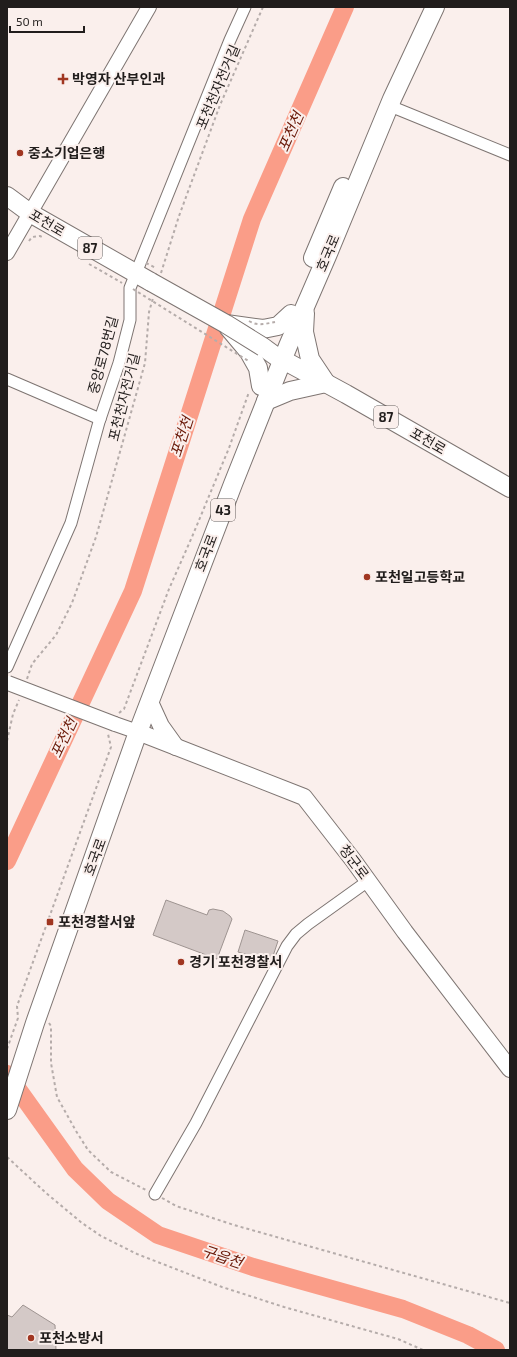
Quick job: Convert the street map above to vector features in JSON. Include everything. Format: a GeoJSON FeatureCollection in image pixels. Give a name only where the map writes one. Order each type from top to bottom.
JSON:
{"type":"FeatureCollection","features":[{"type":"Feature","properties":{"kind":"main road","name":"호국로"},"geometry":{"type":"LineString","coordinates":[[298,310],[329,219],[422,7]]}},
{"type":"Feature","properties":{"kind":"main road","name":"호국로"},"geometry":{"type":"LineString","coordinates":[[121,727],[150,702],[273,354],[327,256],[390,106],[434,7]]}},
{"type":"Feature","properties":{"kind":"main road","name":"포천로"},"geometry":{"type":"LineString","coordinates":[[7,196],[30,213],[144,284]]}},
{"type":"Feature","properties":{"kind":"main road","name":"87"},"geometry":{"type":"LineString","coordinates":[[144,284],[226,324],[273,354]]}},
{"type":"Feature","properties":{"kind":"main road"},"geometry":{"type":"LineString","coordinates":[[298,310],[310,359],[326,384],[290,391],[259,392],[254,365],[249,352],[226,324],[262,329],[278,326],[298,310]]}},
{"type":"Feature","properties":{"kind":"main road","name":"포천로"},"geometry":{"type":"LineString","coordinates":[[273,354],[510,488]]}},
{"type":"Feature","properties":{"kind":"main road","name":"호국로"},"geometry":{"type":"LineString","coordinates":[[7,1110],[121,727],[259,392]]}},
{"type":"Feature","properties":{"kind":"main road"},"geometry":{"type":"LineString","coordinates":[[150,702],[161,726],[176,747]]}},
{"type":"Feature","properties":{"kind":"main road","name":"청군로"},"geometry":{"type":"LineString","coordinates":[[121,727],[304,797],[510,1070]]}},
{"type":"Feature","properties":{"kind":"main road","name":"호국로"},"geometry":{"type":"LineString","coordinates":[[7,1076],[35,1014]]}},
{"type":"Feature","properties":{"kind":"street"},"geometry":{"type":"LineString","coordinates":[[7,253],[149,7]]}},
{"type":"Feature","properties":{"kind":"street","name":"중앙로78번길"},"geometry":{"type":"LineString","coordinates":[[7,667],[71,523],[130,320],[230,40],[245,7]]}},
{"type":"Feature","properties":{"kind":"street"},"geometry":{"type":"LineString","coordinates":[[390,106],[510,155]]}},
{"type":"Feature","properties":{"kind":"street"},"geometry":{"type":"LineString","coordinates":[[7,379],[100,419]]}},
{"type":"Feature","properties":{"kind":"street"},"geometry":{"type":"LineString","coordinates":[[8,683],[121,727]]}},
{"type":"Feature","properties":{"kind":"street"},"geometry":{"type":"LineString","coordinates":[[155,1194],[196,1123],[287,946],[296,934],[308,924],[368,881]]}},
{"type":"Feature","properties":{"kind":"path","name":"포천천자전거길"},"geometry":{"type":"LineString","coordinates":[[24,685],[32,664],[56,635],[72,603],[96,537],[145,363],[149,312],[144,284],[179,216],[220,105],[263,7]]}},
{"type":"Feature","properties":{"kind":"path"},"geometry":{"type":"LineString","coordinates":[[28,242],[32,237],[40,236],[46,239]]}},
{"type":"Feature","properties":{"kind":"path"},"geometry":{"type":"LineString","coordinates":[[85,262],[144,284],[254,365]]}},
{"type":"Feature","properties":{"kind":"path"},"geometry":{"type":"LineString","coordinates":[[7,1048],[18,1018],[16,1006],[111,747],[121,727],[124,710],[169,589],[220,469],[259,392]]}},
{"type":"Feature","properties":{"kind":"path"},"geometry":{"type":"LineString","coordinates":[[7,741],[13,714],[19,700]]}},
{"type":"Feature","properties":{"kind":"path"},"geometry":{"type":"LineString","coordinates":[[35,1014],[51,1026],[51,1063],[57,1097],[88,1150],[111,1172],[176,1206],[234,1225],[510,1303]]}},
{"type":"Feature","properties":{"kind":"path"},"geometry":{"type":"LineString","coordinates":[[7,1156],[46,1193],[82,1223],[101,1236],[137,1254],[222,1287],[284,1307],[398,1339],[423,1350]]}},
{"type":"Feature","properties":{"kind":"building"},"geometry":{"type":"Polygon","coordinates":[[[166,900],[207,915],[209,910],[213,909],[223,911],[230,916],[232,919],[217,959],[153,935],[166,900]]]}},
{"type":"Feature","properties":{"kind":"building"},"geometry":{"type":"Polygon","coordinates":[[[245,930],[278,941],[271,962],[238,952],[245,930]]]}},
{"type":"Feature","properties":{"kind":"building","name":"포천소방서"},"geometry":{"type":"Polygon","coordinates":[[[23,1305],[55,1325],[56,1350],[7,1350],[7,1315],[12,1317],[23,1305]]]}},
{"type":"Feature","properties":{"kind":"waterway","name":"포천천"},"geometry":{"type":"LineString","coordinates":[[7,861],[133,591],[252,219],[345,7]]}},
{"type":"Feature","properties":{"kind":"waterway","name":"구읍천"},"geometry":{"type":"LineString","coordinates":[[7,1074],[75,1169],[108,1201],[158,1235],[253,1267],[403,1309],[468,1335],[496,1350]]}},
{"type":"Feature","properties":{"kind":"place","name":"박영자 산부인과"},"geometry":{"type":"Point","coordinates":[63,79]}},
{"type":"Feature","properties":{"kind":"place","name":"중소기업은행"},"geometry":{"type":"Point","coordinates":[20,153]}},
{"type":"Feature","properties":{"kind":"place","name":"포천일고등학교"},"geometry":{"type":"Point","coordinates":[367,577]}},
{"type":"Feature","properties":{"kind":"place","name":"포천경찰서앞"},"geometry":{"type":"Point","coordinates":[50,922]}},
{"type":"Feature","properties":{"kind":"place","name":"경기 포천경찰서"},"geometry":{"type":"Point","coordinates":[181,962]}},
{"type":"Feature","properties":{"kind":"place","name":"포천소방서"},"geometry":{"type":"Point","coordinates":[31,1338]}}]}
